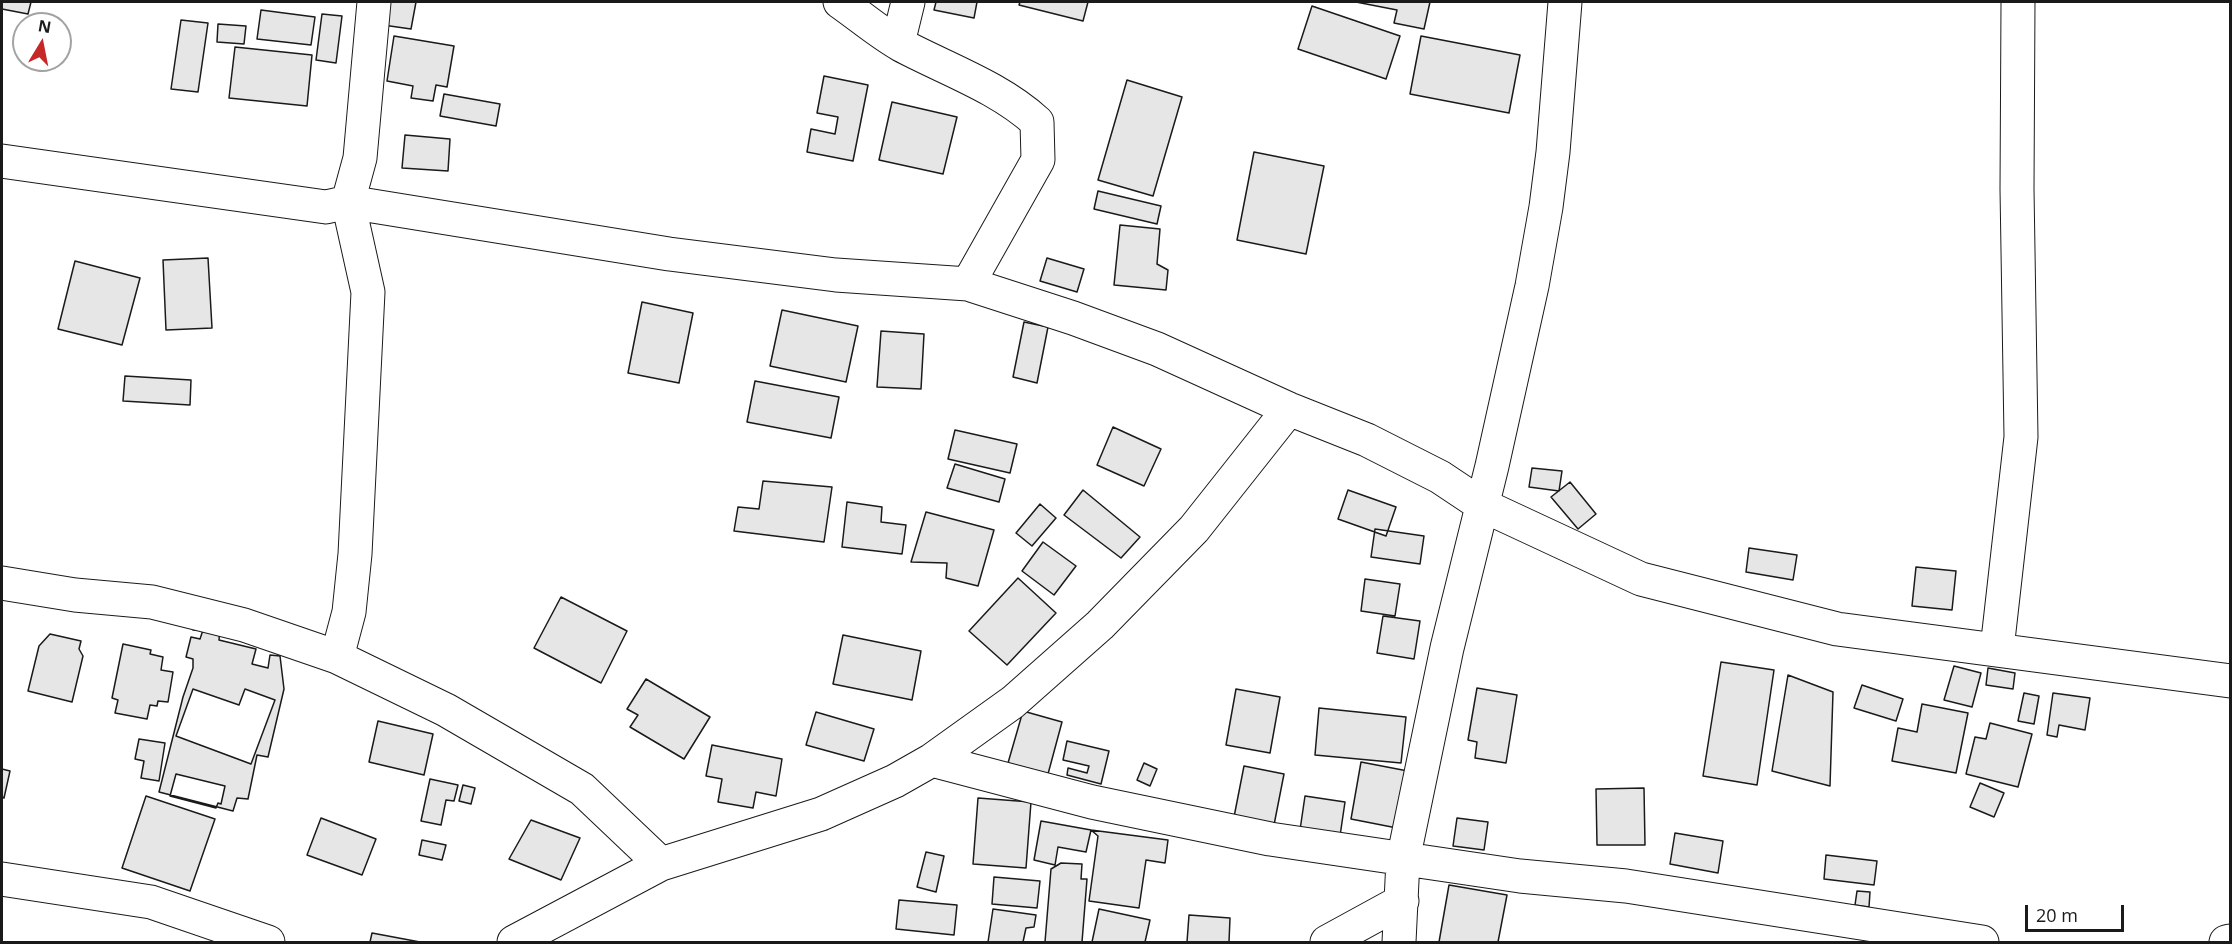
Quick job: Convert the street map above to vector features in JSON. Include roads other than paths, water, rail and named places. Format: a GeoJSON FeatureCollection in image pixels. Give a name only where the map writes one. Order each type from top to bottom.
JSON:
{"type":"FeatureCollection","features":[{"type":"Feature","properties":{"kind":"street"},"geometry":{"type":"LineString","coordinates":[[337,657],[349,612],[355,554],[368,292],[348,202],[360,158],[374,2]]}},
{"type":"Feature","properties":{"kind":"street"},"geometry":{"type":"LineString","coordinates":[[840,2],[898,43],[1001,96],[1023,109],[1038,123],[1038,160],[968,284]]}},
{"type":"Feature","properties":{"kind":"street"},"geometry":{"type":"LineString","coordinates":[[898,43],[908,2]]}},
{"type":"Feature","properties":{"kind":"street"},"geometry":{"type":"LineString","coordinates":[[1399,942],[1403,860],[1447,648],[1530,297],[1546,207],[1553,153],[1565,2]]}},
{"type":"Feature","properties":{"kind":"street"},"geometry":{"type":"LineString","coordinates":[[1997,649],[2021,437],[2016,189],[2018,2]]}},
{"type":"Feature","properties":{"kind":"street"},"geometry":{"type":"LineString","coordinates":[[2,161],[326,207],[348,202],[680,256],[836,275],[968,284],[1074,318],[1157,349],[1289,409],[1367,440],[1440,477],[1482,505],[1641,579],[1837,629],[2230,681]]}},
{"type":"Feature","properties":{"kind":"street"},"geometry":{"type":"LineString","coordinates":[[514,942],[661,864],[821,814],[895,781],[932,760],[1013,702],[1100,625],[1194,529],[1289,409]]}},
{"type":"Feature","properties":{"kind":"street"},"geometry":{"type":"LineString","coordinates":[[2,583],[75,596],[152,602],[244,625],[337,657],[446,710],[582,789],[661,864]]}},
{"type":"Feature","properties":{"kind":"street"},"geometry":{"type":"LineString","coordinates":[[932,760],[1092,802],[1270,839],[1520,876],[1626,886],[1887,935],[1982,942]]}},
{"type":"Feature","properties":{"kind":"street"},"geometry":{"type":"LineString","coordinates":[[2,879],[151,902],[268,942]]}},
{"type":"Feature","properties":{"kind":"street"},"geometry":{"type":"LineString","coordinates":[[1327,942],[1402,901]]}}]}
